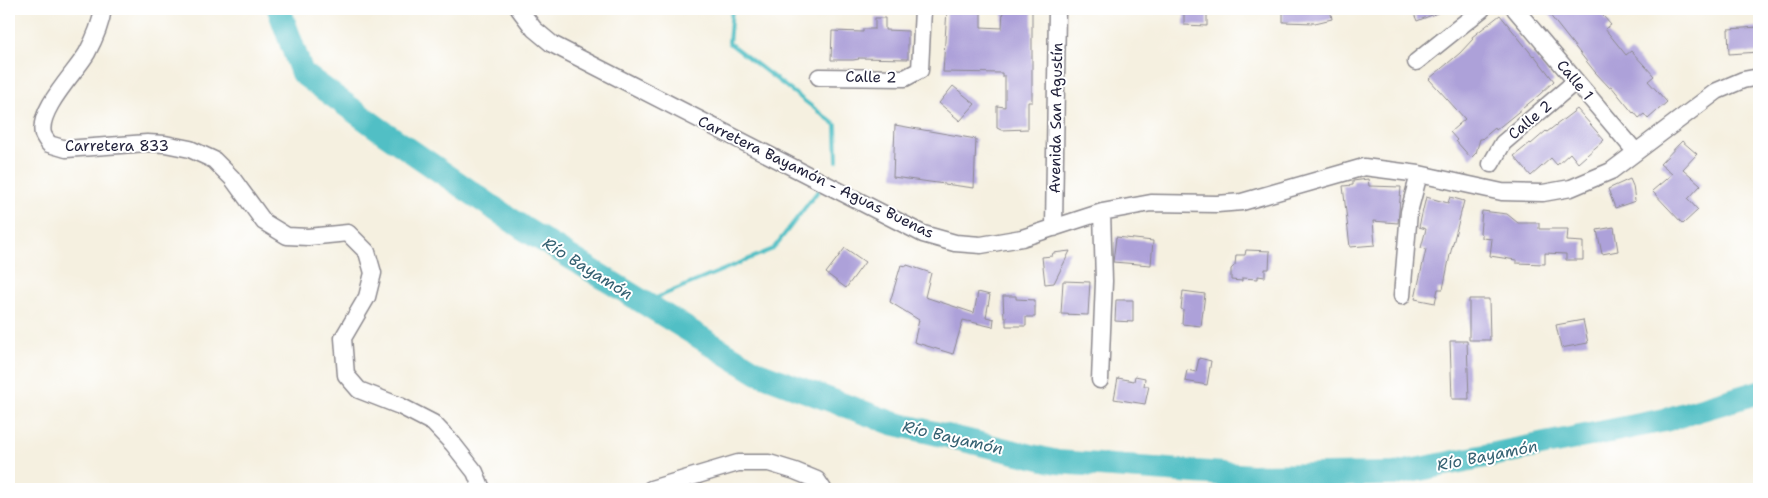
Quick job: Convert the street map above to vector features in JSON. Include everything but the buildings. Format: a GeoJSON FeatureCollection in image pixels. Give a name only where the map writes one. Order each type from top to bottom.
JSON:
{"type":"FeatureCollection","features":[{"type":"Feature","properties":{"kind":"street","name":"Carretera 833"},"geometry":{"type":"LineString","coordinates":[[103,9],[102,16],[87,52],[60,89],[44,119],[43,134],[49,144],[66,149],[93,149],[147,143],[190,149],[214,160],[232,178],[264,222],[287,236],[308,237],[348,233],[367,252],[373,273],[368,297],[343,338],[346,375],[359,390],[400,406],[433,423],[453,444],[475,472],[482,489]]}},
{"type":"Feature","properties":{"kind":"street","name":"Carretera Bayamón - Aguas Buenas"},"geometry":{"type":"LineString","coordinates":[[518,9],[534,29],[552,44],[923,234],[955,242],[981,245],[1022,238],[1102,212],[1151,203],[1217,204],[1242,202],[1364,167],[1419,174],[1502,192],[1543,193],[1571,188],[1611,170],[1716,91],[1743,80],[1759,77]]}},
{"type":"Feature","properties":{"kind":"street","name":"Calle 2"},"geometry":{"type":"LineString","coordinates":[[819,77],[905,78],[920,70],[923,9]]}},
{"type":"Feature","properties":{"kind":"street","name":"Avenida San Agustín"},"geometry":{"type":"LineString","coordinates":[[1054,228],[1058,9]]}},
{"type":"Feature","properties":{"kind":"street"},"geometry":{"type":"LineString","coordinates":[[1416,62],[1482,9]]}},
{"type":"Feature","properties":{"kind":"street","name":"Calle 1"},"geometry":{"type":"LineString","coordinates":[[1515,9],[1635,152]]}},
{"type":"Feature","properties":{"kind":"street","name":"Calle 2"},"geometry":{"type":"LineString","coordinates":[[1491,164],[1503,142],[1576,81]]}},
{"type":"Feature","properties":{"kind":"street"},"geometry":{"type":"LineString","coordinates":[[1402,296],[1409,212],[1419,174]]}},
{"type":"Feature","properties":{"kind":"street"},"geometry":{"type":"LineString","coordinates":[[1100,380],[1104,281],[1102,212]]}},
{"type":"Feature","properties":{"kind":"street"},"geometry":{"type":"LineString","coordinates":[[651,489],[738,463],[769,463],[816,480],[823,489]]}},
{"type":"Feature","properties":{"kind":"waterway","name":"Río Bayamón"},"geometry":{"type":"LineString","coordinates":[[279,9],[302,73],[379,129],[523,228],[758,373],[892,423],[1057,462],[1251,476],[1395,474],[1665,420],[1759,392]]}},
{"type":"Feature","properties":{"kind":"waterway"},"geometry":{"type":"LineString","coordinates":[[732,9],[729,43],[836,125],[837,161]]}},
{"type":"Feature","properties":{"kind":"waterway"},"geometry":{"type":"LineString","coordinates":[[644,303],[773,249],[818,191]]}}]}
